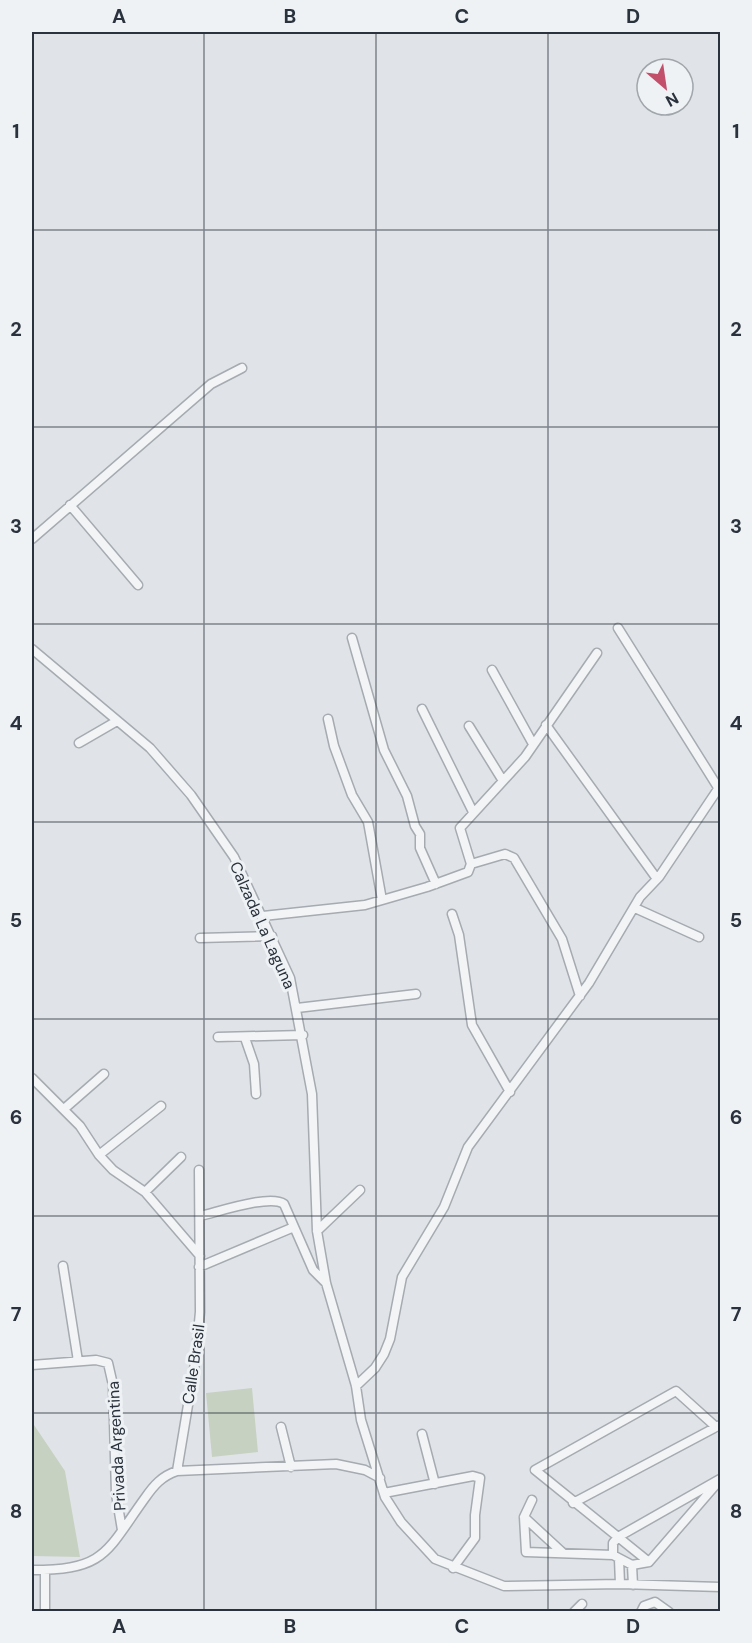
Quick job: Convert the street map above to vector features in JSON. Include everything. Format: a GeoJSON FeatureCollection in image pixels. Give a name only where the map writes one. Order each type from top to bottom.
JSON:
{"type":"FeatureCollection","features":[{"type":"Feature","properties":{"kind":"street"},"geometry":{"type":"LineString","coordinates":[[32,539],[212,384],[242,368]]}},
{"type":"Feature","properties":{"kind":"street"},"geometry":{"type":"LineString","coordinates":[[70,505],[138,585]]}},
{"type":"Feature","properties":{"kind":"street"},"geometry":{"type":"LineString","coordinates":[[356,1386],[375,1368],[384,1354],[390,1339],[402,1277],[444,1208],[468,1147],[580,996],[640,897],[657,879],[720,787],[618,628]]}},
{"type":"Feature","properties":{"kind":"street"},"geometry":{"type":"LineString","coordinates":[[351,638],[384,750],[411,805],[415,826],[420,834],[420,848],[436,884]]}},
{"type":"Feature","properties":{"kind":"street","name":"Calzada La Laguna"},"geometry":{"type":"LineString","coordinates":[[32,650],[150,748],[191,795],[234,857],[290,978],[303,1035],[312,1094],[317,1231],[326,1283],[356,1386],[361,1420],[384,1493],[401,1522],[435,1559],[453,1568],[504,1586],[620,1584],[720,1587]]}},
{"type":"Feature","properties":{"kind":"street"},"geometry":{"type":"LineString","coordinates":[[263,916],[366,905],[468,872],[471,864],[460,828],[533,744],[597,653]]}},
{"type":"Feature","properties":{"kind":"street"},"geometry":{"type":"LineString","coordinates":[[492,670],[533,744]]}},
{"type":"Feature","properties":{"kind":"street"},"geometry":{"type":"LineString","coordinates":[[422,709],[473,812]]}},
{"type":"Feature","properties":{"kind":"street"},"geometry":{"type":"LineString","coordinates":[[328,719],[334,746],[352,795],[368,822],[382,900]]}},
{"type":"Feature","properties":{"kind":"street"},"geometry":{"type":"LineString","coordinates":[[79,743],[117,721]]}},
{"type":"Feature","properties":{"kind":"street"},"geometry":{"type":"LineString","coordinates":[[546,725],[657,879]]}},
{"type":"Feature","properties":{"kind":"street"},"geometry":{"type":"LineString","coordinates":[[469,726],[503,781]]}},
{"type":"Feature","properties":{"kind":"street"},"geometry":{"type":"LineString","coordinates":[[471,864],[496,855],[505,854],[514,858],[562,939],[580,996]]}},
{"type":"Feature","properties":{"kind":"street"},"geometry":{"type":"LineString","coordinates":[[634,908],[699,937]]}},
{"type":"Feature","properties":{"kind":"street"},"geometry":{"type":"LineString","coordinates":[[452,914],[459,935],[472,1024],[510,1092]]}},
{"type":"Feature","properties":{"kind":"street"},"geometry":{"type":"LineString","coordinates":[[200,938],[234,939],[272,936]]}},
{"type":"Feature","properties":{"kind":"street"},"geometry":{"type":"LineString","coordinates":[[297,1008],[416,994]]}},
{"type":"Feature","properties":{"kind":"street"},"geometry":{"type":"LineString","coordinates":[[218,1037],[303,1035]]}},
{"type":"Feature","properties":{"kind":"street"},"geometry":{"type":"LineString","coordinates":[[245,1038],[254,1064],[256,1094]]}},
{"type":"Feature","properties":{"kind":"street"},"geometry":{"type":"LineString","coordinates":[[64,1109],[104,1074]]}},
{"type":"Feature","properties":{"kind":"street"},"geometry":{"type":"LineString","coordinates":[[32,1078],[80,1126],[99,1155],[113,1170],[145,1191],[200,1256]]}},
{"type":"Feature","properties":{"kind":"street"},"geometry":{"type":"LineString","coordinates":[[99,1155],[161,1106]]}},
{"type":"Feature","properties":{"kind":"street"},"geometry":{"type":"LineString","coordinates":[[145,1191],[181,1157]]}},
{"type":"Feature","properties":{"kind":"street","name":"Calle Brasil"},"geometry":{"type":"LineString","coordinates":[[177,1471],[195,1364],[200,1312],[199,1170]]}},
{"type":"Feature","properties":{"kind":"street"},"geometry":{"type":"LineString","coordinates":[[317,1231],[360,1190]]}},
{"type":"Feature","properties":{"kind":"street"},"geometry":{"type":"LineString","coordinates":[[200,1216],[276,1200],[284,1204],[313,1270],[326,1283]]}},
{"type":"Feature","properties":{"kind":"street"},"geometry":{"type":"LineString","coordinates":[[199,1267],[294,1227]]}},
{"type":"Feature","properties":{"kind":"street"},"geometry":{"type":"LineString","coordinates":[[32,1365],[78,1361],[63,1266]]}},
{"type":"Feature","properties":{"kind":"street","name":"Privada Argentina"},"geometry":{"type":"LineString","coordinates":[[78,1361],[96,1360],[108,1363],[113,1385],[116,1494],[122,1530]]}},
{"type":"Feature","properties":{"kind":"street"},"geometry":{"type":"LineString","coordinates":[[573,1503],[718,1426],[676,1391],[535,1470],[573,1503],[649,1562]]}},
{"type":"Feature","properties":{"kind":"street"},"geometry":{"type":"LineString","coordinates":[[281,1427],[291,1467]]}},
{"type":"Feature","properties":{"kind":"street"},"geometry":{"type":"LineString","coordinates":[[422,1434],[435,1484]]}},
{"type":"Feature","properties":{"kind":"street"},"geometry":{"type":"LineString","coordinates":[[32,1570],[76,1567],[96,1560],[113,1547],[122,1530],[155,1484],[168,1474],[177,1471],[336,1464],[365,1470],[380,1478]]}},
{"type":"Feature","properties":{"kind":"street"},"geometry":{"type":"LineString","coordinates":[[384,1493],[473,1476],[480,1478],[475,1515],[475,1538],[453,1568]]}},
{"type":"Feature","properties":{"kind":"street"},"geometry":{"type":"LineString","coordinates":[[620,1584],[613,1543],[618,1537],[720,1480]]}},
{"type":"Feature","properties":{"kind":"street"},"geometry":{"type":"LineString","coordinates":[[532,1500],[524,1516],[526,1552],[616,1557],[632,1565],[649,1562],[720,1480]]}},
{"type":"Feature","properties":{"kind":"street"},"geometry":{"type":"LineString","coordinates":[[524,1516],[563,1553]]}},
{"type":"Feature","properties":{"kind":"street"},"geometry":{"type":"LineString","coordinates":[[632,1565],[633,1585]]}},
{"type":"Feature","properties":{"kind":"street"},"geometry":{"type":"LineString","coordinates":[[45,1570],[45,1611]]}},
{"type":"Feature","properties":{"kind":"street"},"geometry":{"type":"LineString","coordinates":[[641,1611],[644,1606],[655,1602],[669,1611]]}},
{"type":"Feature","properties":{"kind":"street"},"geometry":{"type":"LineString","coordinates":[[574,1611],[582,1604]]}},
{"type":"Feature","properties":{"kind":"green space"},"geometry":{"type":"Polygon","coordinates":[[[252,1388],[258,1452],[212,1457],[206,1393],[252,1388]]]}},
{"type":"Feature","properties":{"kind":"green space"},"geometry":{"type":"Polygon","coordinates":[[[32,1422],[65,1471],[80,1557],[32,1556],[32,1422]]]}}]}
